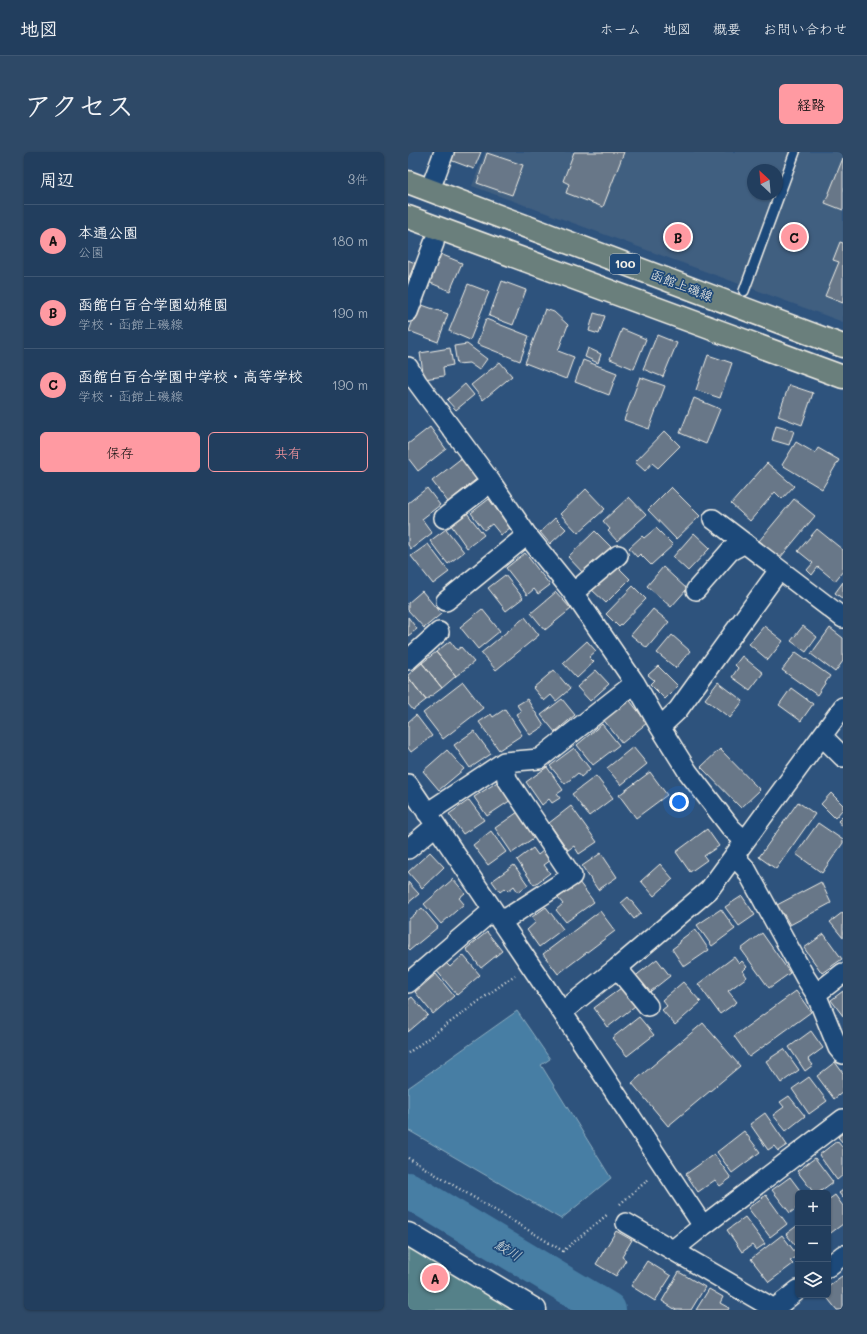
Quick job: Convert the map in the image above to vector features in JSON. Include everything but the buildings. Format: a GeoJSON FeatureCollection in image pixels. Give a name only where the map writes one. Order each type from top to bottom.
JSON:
{"type":"FeatureCollection","features":[{"type":"Feature","properties":{"kind":"main road","name":"函館上磯線"},"geometry":{"type":"LineString","coordinates":[[408,182],[843,346]]}},
{"type":"Feature","properties":{"kind":"main road","name":"100"},"geometry":{"type":"LineString","coordinates":[[408,217],[843,377]]}},
{"type":"Feature","properties":{"kind":"street"},"geometry":{"type":"LineString","coordinates":[[434,179],[444,152]]}},
{"type":"Feature","properties":{"kind":"street"},"geometry":{"type":"LineString","coordinates":[[408,312],[434,243]]}},
{"type":"Feature","properties":{"kind":"street"},"geometry":{"type":"LineString","coordinates":[[408,367],[417,382],[492,482],[527,534],[573,593],[635,683],[688,772],[731,828],[740,849],[746,870],[805,977],[816,994],[838,1048],[843,1054]]}},
{"type":"Feature","properties":{"kind":"street"},"geometry":{"type":"LineString","coordinates":[[444,518],[492,482]]}},
{"type":"Feature","properties":{"kind":"street"},"geometry":{"type":"LineString","coordinates":[[713,519],[843,618]]}},
{"type":"Feature","properties":{"kind":"street"},"geometry":{"type":"LineString","coordinates":[[446,601],[527,534]]}},
{"type":"Feature","properties":{"kind":"street"},"geometry":{"type":"LineString","coordinates":[[696,590],[730,551],[744,543]]}},
{"type":"Feature","properties":{"kind":"street"},"geometry":{"type":"LineString","coordinates":[[573,593],[618,555]]}},
{"type":"Feature","properties":{"kind":"street"},"geometry":{"type":"LineString","coordinates":[[660,727],[678,710],[779,570]]}},
{"type":"Feature","properties":{"kind":"street"},"geometry":{"type":"LineString","coordinates":[[408,660],[439,632]]}},
{"type":"Feature","properties":{"kind":"street"},"geometry":{"type":"LineString","coordinates":[[408,850],[431,819],[504,762],[539,759],[635,683]]}},
{"type":"Feature","properties":{"kind":"street"},"geometry":{"type":"LineString","coordinates":[[562,1012],[617,968],[709,890],[843,707]]}},
{"type":"Feature","properties":{"kind":"street"},"geometry":{"type":"LineString","coordinates":[[822,736],[843,757]]}},
{"type":"Feature","properties":{"kind":"street"},"geometry":{"type":"LineString","coordinates":[[408,983],[497,916],[572,876],[507,778],[504,762]]}},
{"type":"Feature","properties":{"kind":"street"},"geometry":{"type":"LineString","coordinates":[[408,784],[530,964],[704,1226]]}},
{"type":"Feature","properties":{"kind":"street"},"geometry":{"type":"LineString","coordinates":[[617,968],[648,1006]]}},
{"type":"Feature","properties":{"kind":"street"},"geometry":{"type":"LineString","coordinates":[[816,994],[843,973]]}},
{"type":"Feature","properties":{"kind":"street"},"geometry":{"type":"LineString","coordinates":[[673,1250],[843,1119]]}},
{"type":"Feature","properties":{"kind":"street"},"geometry":{"type":"LineString","coordinates":[[626,1223],[775,1309],[795,1292]]}},
{"type":"Feature","properties":{"kind":"street"},"geometry":{"type":"LineString","coordinates":[[408,1234],[536,1310]]}},
{"type":"Feature","properties":{"kind":"street"},"geometry":{"type":"LineString","coordinates":[[831,1265],[843,1255]]}},
{"type":"Feature","properties":{"kind":"lane"},"geometry":{"type":"LineString","coordinates":[[744,291],[795,152]]}},
{"type":"Feature","properties":{"kind":"path"},"geometry":{"type":"LineString","coordinates":[[408,1053],[530,964]]}},
{"type":"Feature","properties":{"kind":"path"},"geometry":{"type":"LineString","coordinates":[[408,1158],[563,1251],[611,1212]]}},
{"type":"Feature","properties":{"kind":"path"},"geometry":{"type":"LineString","coordinates":[[617,1207],[664,1167]]}},
{"type":"Feature","properties":{"kind":"shaded area"},"geometry":{"type":"Polygon","coordinates":[[[485,152],[843,152],[843,322],[472,186],[485,152]]]}},
{"type":"Feature","properties":{"kind":"shaded area"},"geometry":{"type":"Polygon","coordinates":[[[517,1011],[550,1059],[541,1065],[611,1178],[561,1219],[408,1130],[408,1088],[517,1011]]]}},
{"type":"Feature","properties":{"kind":"green space"},"geometry":{"type":"Polygon","coordinates":[[[408,1247],[514,1310],[408,1310],[408,1247]]]}},
{"type":"Feature","properties":{"kind":"waterway","name":"鮫川"},"geometry":{"type":"LineString","coordinates":[[408,1190],[608,1310]]}},
{"type":"Feature","properties":{"kind":"place","name":"函館白百合学園幼稚園"},"geometry":{"type":"Point","coordinates":[678,237]}},
{"type":"Feature","properties":{"kind":"place","name":"函館白百合学園中学校・高等学校"},"geometry":{"type":"Point","coordinates":[794,237]}},
{"type":"Feature","properties":{"kind":"place","name":"本通公園"},"geometry":{"type":"Point","coordinates":[435,1278]}}]}
